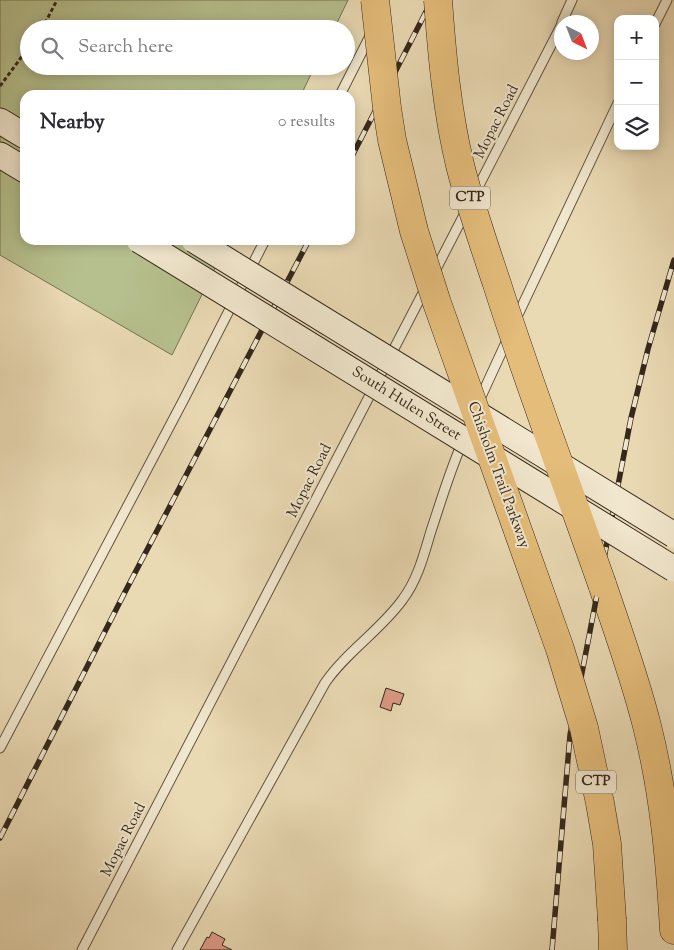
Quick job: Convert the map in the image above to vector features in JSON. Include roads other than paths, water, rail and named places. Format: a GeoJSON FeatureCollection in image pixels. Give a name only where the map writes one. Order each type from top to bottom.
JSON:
{"type":"FeatureCollection","features":[{"type":"Feature","properties":{"kind":"highway","name":"CTP"},"geometry":{"type":"LineString","coordinates":[[438,0],[444,67],[460,166],[511,330],[602,584],[630,666],[647,727],[667,840],[674,923]]}},
{"type":"Feature","properties":{"kind":"highway","name":"Chisholm Trail Parkway"},"geometry":{"type":"LineString","coordinates":[[379,4],[386,108],[414,231],[436,304],[560,649],[584,728],[599,794],[605,836],[613,950]]}},
{"type":"Feature","properties":{"kind":"main road"},"geometry":{"type":"LineString","coordinates":[[0,121],[20,133]]}},
{"type":"Feature","properties":{"kind":"main road"},"geometry":{"type":"LineString","coordinates":[[0,155],[20,167]]}},
{"type":"Feature","properties":{"kind":"main road","name":"South Hulen Street"},"geometry":{"type":"LineString","coordinates":[[147,245],[674,568]]}},
{"type":"Feature","properties":{"kind":"main road","name":"South Hulen Street"},"geometry":{"type":"LineString","coordinates":[[202,245],[674,535]]}},
{"type":"Feature","properties":{"kind":"lane","name":"Mopac Road"},"geometry":{"type":"LineString","coordinates":[[565,15],[572,0]]}},
{"type":"Feature","properties":{"kind":"lane"},"geometry":{"type":"LineString","coordinates":[[659,16],[667,0]]}},
{"type":"Feature","properties":{"kind":"lane"},"geometry":{"type":"LineString","coordinates":[[355,60],[379,4]]}},
{"type":"Feature","properties":{"kind":"lane","name":"Mopac Road"},"geometry":{"type":"LineString","coordinates":[[82,950],[554,38]]}},
{"type":"Feature","properties":{"kind":"lane"},"geometry":{"type":"LineString","coordinates":[[342,90],[349,75]]}},
{"type":"Feature","properties":{"kind":"lane"},"geometry":{"type":"LineString","coordinates":[[177,950],[325,683],[334,670],[391,614],[413,583],[452,466],[496,362],[617,105]]}},
{"type":"Feature","properties":{"kind":"lane"},"geometry":{"type":"LineString","coordinates":[[0,748],[184,399],[262,245]]}},
{"type":"Feature","properties":{"kind":"railway"},"geometry":{"type":"LineString","coordinates":[[355,150],[432,0]]}},
{"type":"Feature","properties":{"kind":"railway"},"geometry":{"type":"LineString","coordinates":[[0,838],[125,592],[306,245]]}},
{"type":"Feature","properties":{"kind":"railway"},"geometry":{"type":"LineString","coordinates":[[552,950],[570,735],[631,418],[648,349],[674,260]]}}]}
